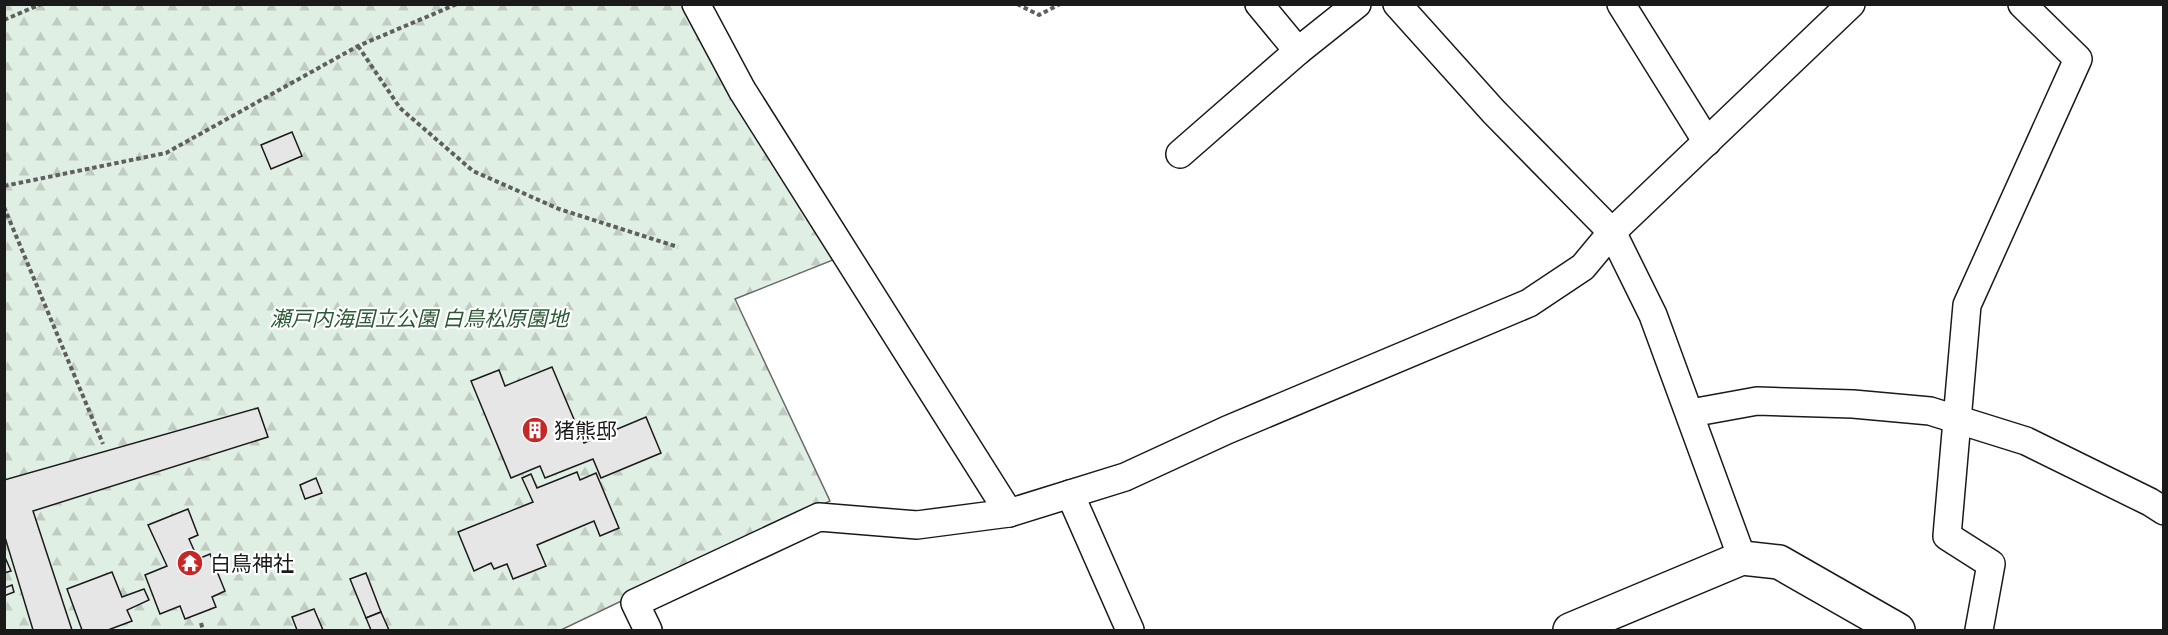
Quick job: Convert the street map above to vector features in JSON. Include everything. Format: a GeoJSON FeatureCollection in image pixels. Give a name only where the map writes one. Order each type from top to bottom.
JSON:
{"type":"FeatureCollection","features":[{"type":"Feature","properties":{"kind":"main road"},"geometry":{"type":"LineString","coordinates":[[1570,630],[1742,558],[1779,562],[1898,630]]}},
{"type":"Feature","properties":{"kind":"street"},"geometry":{"type":"LineString","coordinates":[[696,4],[742,90],[1009,513]]}},
{"type":"Feature","properties":{"kind":"street"},"geometry":{"type":"LineString","coordinates":[[1259,4],[1298,51]]}},
{"type":"Feature","properties":{"kind":"street"},"geometry":{"type":"LineString","coordinates":[[1180,154],[1298,51],[1357,4]]}},
{"type":"Feature","properties":{"kind":"street"},"geometry":{"type":"LineString","coordinates":[[1397,4],[1494,112],[1612,232],[1653,315],[1691,413],[1742,558]]}},
{"type":"Feature","properties":{"kind":"street"},"geometry":{"type":"LineString","coordinates":[[1621,4],[1707,142]]}},
{"type":"Feature","properties":{"kind":"street"},"geometry":{"type":"LineString","coordinates":[[648,630],[635,603],[819,518],[917,525],[1009,513],[1125,477],[1227,430],[1529,303],[1583,267],[1612,232],[1851,4]]}},
{"type":"Feature","properties":{"kind":"street"},"geometry":{"type":"LineString","coordinates":[[1979,630],[1991,564],[1947,536],[1967,305],[2078,58],[2022,4]]}},
{"type":"Feature","properties":{"kind":"street"},"geometry":{"type":"LineString","coordinates":[[1691,413],[1757,401],[1853,404],[1930,411],[1956,417],[2026,441],[2150,502],[2163,511]]}},
{"type":"Feature","properties":{"kind":"street"},"geometry":{"type":"LineString","coordinates":[[1070,494],[1130,630]]}},
{"type":"Feature","properties":{"kind":"path"},"geometry":{"type":"LineString","coordinates":[[4,20],[41,4]]}},
{"type":"Feature","properties":{"kind":"path"},"geometry":{"type":"LineString","coordinates":[[4,186],[166,153],[358,46],[457,4]]}},
{"type":"Feature","properties":{"kind":"path"},"geometry":{"type":"LineString","coordinates":[[1017,4],[1039,15],[1060,4]]}},
{"type":"Feature","properties":{"kind":"path"},"geometry":{"type":"LineString","coordinates":[[358,46],[400,108],[473,171],[559,209],[678,248]]}},
{"type":"Feature","properties":{"kind":"path"},"geometry":{"type":"LineString","coordinates":[[4,207],[103,444]]}},
{"type":"Feature","properties":{"kind":"path"},"geometry":{"type":"LineString","coordinates":[[201,623],[203,630]]}},
{"type":"Feature","properties":{"kind":"green space","name":"瀬戸内海国立公園 白鳥松原園地"},"geometry":{"type":"Polygon","coordinates":[[[4,5],[682,5],[833,260],[735,299],[830,501],[561,630],[5,630],[4,5]]]}},
{"type":"Feature","properties":{"kind":"building"},"geometry":{"type":"Polygon","coordinates":[[[292,132],[302,156],[271,169],[261,145],[292,132]]]}},
{"type":"Feature","properties":{"kind":"building","name":"猪熊邸"},"geometry":{"type":"Polygon","coordinates":[[[552,367],[584,443],[646,417],[661,453],[601,478],[593,459],[545,478],[540,466],[511,478],[471,381],[499,370],[505,386],[552,367]]]}},
{"type":"Feature","properties":{"kind":"building"},"geometry":{"type":"Polygon","coordinates":[[[258,408],[268,437],[33,511],[72,630],[33,630],[4,534],[4,480],[258,408]]]}},
{"type":"Feature","properties":{"kind":"building"},"geometry":{"type":"Polygon","coordinates":[[[577,472],[580,480],[596,473],[619,528],[600,536],[594,521],[537,545],[546,566],[513,579],[507,564],[494,569],[491,563],[474,571],[458,532],[533,502],[522,478],[531,474],[537,488],[577,472]]]}},
{"type":"Feature","properties":{"kind":"building"},"geometry":{"type":"Polygon","coordinates":[[[316,478],[322,493],[305,499],[300,485],[316,478]]]}},
{"type":"Feature","properties":{"kind":"building","name":"白鳥神社"},"geometry":{"type":"Polygon","coordinates":[[[188,509],[198,535],[189,539],[198,559],[210,554],[225,591],[212,597],[216,607],[185,619],[180,606],[160,614],[145,575],[167,566],[148,525],[188,509]]]}},
{"type":"Feature","properties":{"kind":"building"},"geometry":{"type":"Polygon","coordinates":[[[4,555],[11,571],[4,573],[4,555]]]}},
{"type":"Feature","properties":{"kind":"building"},"geometry":{"type":"Polygon","coordinates":[[[112,572],[122,597],[144,589],[149,600],[127,610],[132,621],[108,630],[82,630],[67,589],[112,572]]]}},
{"type":"Feature","properties":{"kind":"building"},"geometry":{"type":"Polygon","coordinates":[[[366,573],[381,612],[366,618],[350,579],[366,573]]]}},
{"type":"Feature","properties":{"kind":"building"},"geometry":{"type":"Polygon","coordinates":[[[12,585],[14,592],[4,596],[4,588],[12,585]]]}},
{"type":"Feature","properties":{"kind":"building"},"geometry":{"type":"Polygon","coordinates":[[[314,609],[323,630],[297,630],[292,617],[314,609]]]}},
{"type":"Feature","properties":{"kind":"building"},"geometry":{"type":"Polygon","coordinates":[[[381,612],[389,630],[371,630],[366,618],[381,612]]]}},
{"type":"Feature","properties":{"kind":"place","name":"猪熊邸"},"geometry":{"type":"Point","coordinates":[535,430]}},
{"type":"Feature","properties":{"kind":"place","name":"白鳥神社"},"geometry":{"type":"Point","coordinates":[190,563]}}]}
